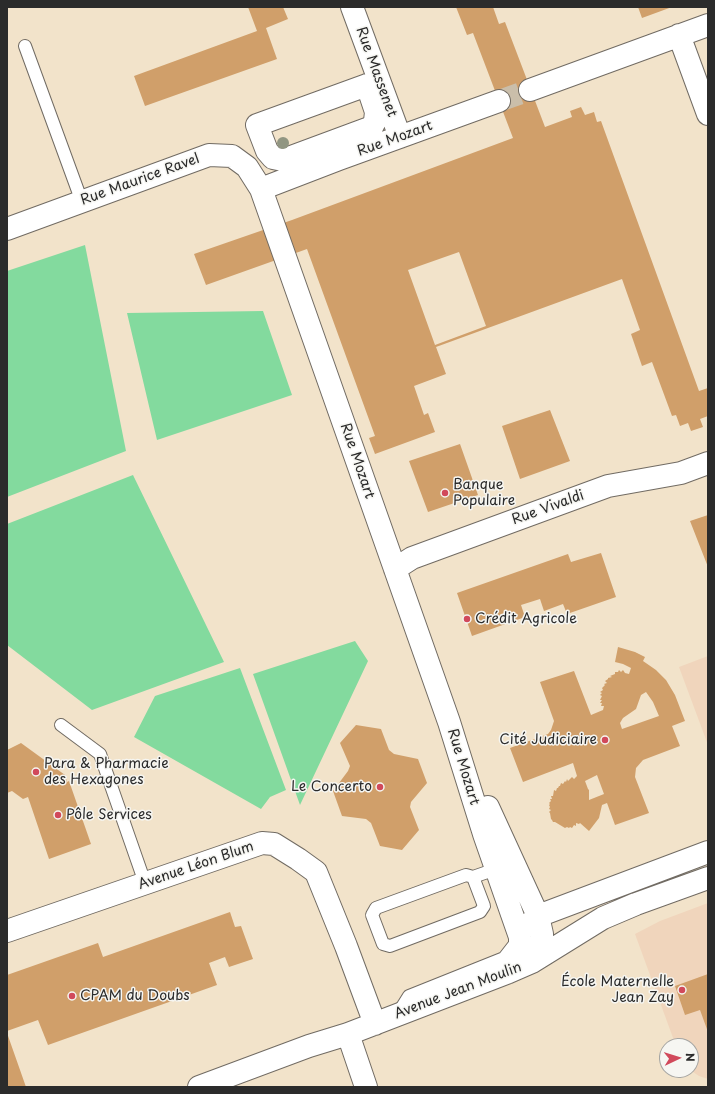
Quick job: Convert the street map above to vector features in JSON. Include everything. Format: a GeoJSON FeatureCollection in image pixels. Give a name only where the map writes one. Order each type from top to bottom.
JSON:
{"type":"FeatureCollection","features":[{"type":"Feature","properties":{"kind":"street","name":"Rue Massenet"},"geometry":{"type":"LineString","coordinates":[[352,7],[400,137]]}},
{"type":"Feature","properties":{"kind":"street"},"geometry":{"type":"LineString","coordinates":[[530,90],[708,25]]}},
{"type":"Feature","properties":{"kind":"street"},"geometry":{"type":"LineString","coordinates":[[679,35],[708,114]]}},
{"type":"Feature","properties":{"kind":"street"},"geometry":{"type":"LineString","coordinates":[[367,84],[376,112],[375,121],[372,127],[283,160],[273,158],[267,151],[257,125],[367,84]]}},
{"type":"Feature","properties":{"kind":"street","name":"Rue Mozart"},"geometry":{"type":"LineString","coordinates":[[499,101],[261,189],[449,722],[496,869],[520,938],[520,953],[517,963],[509,972]]}},
{"type":"Feature","properties":{"kind":"street","name":"Rue Maurice Ravel"},"geometry":{"type":"LineString","coordinates":[[7,229],[209,155],[232,156],[247,167],[261,189]]}},
{"type":"Feature","properties":{"kind":"street","name":"Rue Vivaldi"},"geometry":{"type":"LineString","coordinates":[[395,570],[412,558],[608,486],[681,473],[708,464]]}},
{"type":"Feature","properties":{"kind":"street"},"geometry":{"type":"LineString","coordinates":[[449,722],[538,916],[542,934],[542,946],[532,962]]}},
{"type":"Feature","properties":{"kind":"street","name":"Avenue Léon Blum"},"geometry":{"type":"LineString","coordinates":[[7,931],[262,843],[274,844],[298,858],[316,872],[375,1024]]}},
{"type":"Feature","properties":{"kind":"street"},"geometry":{"type":"LineString","coordinates":[[520,938],[528,924],[538,916],[708,852]]}},
{"type":"Feature","properties":{"kind":"street","name":"Avenue Jean Moulin"},"geometry":{"type":"LineString","coordinates":[[199,1087],[309,1046],[375,1024],[509,972],[532,962],[603,918],[636,904],[708,878]]}},
{"type":"Feature","properties":{"kind":"street"},"geometry":{"type":"LineString","coordinates":[[348,1034],[366,1087]]}},
{"type":"Feature","properties":{"kind":"lane"},"geometry":{"type":"LineString","coordinates":[[25,46],[82,202]]}},
{"type":"Feature","properties":{"kind":"lane"},"geometry":{"type":"LineString","coordinates":[[61,725],[100,754],[152,881]]}},
{"type":"Feature","properties":{"kind":"lane"},"geometry":{"type":"LineString","coordinates":[[473,877],[484,906],[480,912],[390,946],[383,944],[372,915],[376,908],[466,875],[473,877],[496,869]]}},
{"type":"Feature","properties":{"kind":"lane"},"geometry":{"type":"LineString","coordinates":[[396,1016],[409,996],[504,958],[520,938]]}},
{"type":"Feature","properties":{"kind":"shaded area"},"geometry":{"type":"Polygon","coordinates":[[[708,656],[708,745],[679,667],[708,656]]]}},
{"type":"Feature","properties":{"kind":"shaded area","name":"École Maternelle Jean Zay"},"geometry":{"type":"Polygon","coordinates":[[[708,903],[708,1079],[699,1076],[699,1038],[673,1038],[635,934],[660,921],[708,903]]]}},
{"type":"Feature","properties":{"kind":"green space"},"geometry":{"type":"Polygon","coordinates":[[[85,245],[126,451],[7,497],[7,271],[85,245]]]}},
{"type":"Feature","properties":{"kind":"green space"},"geometry":{"type":"Polygon","coordinates":[[[263,311],[292,395],[157,440],[127,313],[263,311]]]}},
{"type":"Feature","properties":{"kind":"green space"},"geometry":{"type":"Polygon","coordinates":[[[133,475],[224,662],[92,710],[7,645],[7,524],[133,475]]]}},
{"type":"Feature","properties":{"kind":"green space"},"geometry":{"type":"Polygon","coordinates":[[[355,641],[368,661],[300,805],[253,674],[355,641]]]}},
{"type":"Feature","properties":{"kind":"green space"},"geometry":{"type":"Polygon","coordinates":[[[240,668],[286,790],[270,797],[261,809],[134,737],[155,696],[240,668]]]}},
{"type":"Feature","properties":{"kind":"building"},"geometry":{"type":"Polygon","coordinates":[[[248,7],[283,7],[288,19],[266,28],[277,59],[145,106],[134,76],[257,31],[248,7]]]}},
{"type":"Feature","properties":{"kind":"building"},"geometry":{"type":"Polygon","coordinates":[[[456,7],[493,7],[499,24],[505,22],[545,127],[572,117],[570,111],[581,107],[585,115],[594,112],[597,122],[601,121],[699,391],[708,388],[708,416],[700,419],[703,427],[691,431],[688,423],[680,426],[676,415],[672,416],[652,362],[642,366],[631,334],[640,330],[622,279],[436,347],[446,374],[414,386],[424,415],[428,413],[435,432],[375,454],[369,438],[375,436],[307,249],[206,285],[194,254],[292,220],[513,138],[473,33],[467,35],[456,7]],[[459,252],[408,270],[435,345],[486,326],[459,252]]]}},
{"type":"Feature","properties":{"kind":"building"},"geometry":{"type":"Polygon","coordinates":[[[638,7],[672,7],[642,18],[638,7]]]}},
{"type":"Feature","properties":{"kind":"building"},"geometry":{"type":"Polygon","coordinates":[[[550,410],[570,461],[520,479],[502,426],[550,410]]]}},
{"type":"Feature","properties":{"kind":"building"},"geometry":{"type":"Polygon","coordinates":[[[460,444],[478,495],[428,512],[409,461],[460,444]]]}},
{"type":"Feature","properties":{"kind":"building"},"geometry":{"type":"Polygon","coordinates":[[[708,515],[708,567],[690,521],[708,515]]]}},
{"type":"Feature","properties":{"kind":"building"},"geometry":{"type":"Polygon","coordinates":[[[601,553],[616,597],[567,614],[563,604],[544,611],[540,599],[521,605],[525,617],[472,636],[457,593],[568,554],[571,562],[601,553]]]}},
{"type":"Feature","properties":{"kind":"building","name":"Cité Judiciaire"},"geometry":{"type":"Polygon","coordinates":[[[618,647],[635,652],[645,657],[643,661],[656,670],[666,680],[675,695],[685,721],[672,726],[680,746],[643,760],[636,768],[635,777],[649,813],[615,825],[607,803],[602,805],[599,818],[589,831],[580,823],[576,823],[576,826],[574,825],[572,828],[565,828],[553,822],[551,819],[549,803],[551,801],[550,799],[552,799],[551,796],[553,796],[554,790],[556,791],[561,783],[563,784],[567,779],[568,781],[572,777],[574,779],[577,776],[573,763],[523,782],[510,748],[548,734],[551,730],[554,721],[540,682],[574,671],[591,715],[603,710],[604,706],[601,706],[602,703],[600,703],[602,696],[600,695],[602,693],[600,692],[603,690],[602,688],[605,685],[604,684],[607,683],[605,681],[619,670],[621,672],[623,670],[625,673],[629,674],[631,668],[615,662],[618,647]],[[646,692],[641,695],[636,709],[623,718],[620,723],[622,729],[659,716],[653,702],[646,692]],[[597,775],[585,781],[589,790],[589,800],[604,794],[597,775]]]}},
{"type":"Feature","properties":{"kind":"building","name":"Le Concerto"},"geometry":{"type":"Polygon","coordinates":[[[356,725],[381,729],[389,750],[394,754],[418,759],[427,783],[411,802],[410,807],[419,830],[402,850],[380,846],[371,823],[366,819],[342,816],[333,791],[350,766],[340,743],[356,725]]]}},
{"type":"Feature","properties":{"kind":"building","name":"Pôle Services"},"geometry":{"type":"Polygon","coordinates":[[[21,743],[65,775],[67,782],[69,781],[91,844],[49,859],[28,797],[23,799],[12,791],[7,793],[7,750],[21,743]]]}},
{"type":"Feature","properties":{"kind":"building"},"geometry":{"type":"Polygon","coordinates":[[[230,912],[235,927],[241,926],[253,959],[229,967],[225,957],[209,963],[217,985],[48,1045],[38,1020],[7,1031],[7,975],[98,943],[103,957],[230,912]]]}},
{"type":"Feature","properties":{"kind":"building"},"geometry":{"type":"Polygon","coordinates":[[[708,974],[708,1032],[700,1010],[685,1015],[675,986],[708,974]]]}},
{"type":"Feature","properties":{"kind":"building"},"geometry":{"type":"Polygon","coordinates":[[[7,1033],[26,1087],[7,1087],[7,1033]]]}},
{"type":"Feature","properties":{"kind":"tunnel"},"geometry":{"type":"LineString","coordinates":[[499,101],[530,90]]}},
{"type":"Feature","properties":{"kind":"place","name":"Banque Populaire"},"geometry":{"type":"Point","coordinates":[445,493]}},
{"type":"Feature","properties":{"kind":"place","name":"Crédit Agricole"},"geometry":{"type":"Point","coordinates":[467,619]}},
{"type":"Feature","properties":{"kind":"place","name":"Cité Judiciaire"},"geometry":{"type":"Point","coordinates":[605,740]}},
{"type":"Feature","properties":{"kind":"place","name":"Para & Pharmacie des Hexagones"},"geometry":{"type":"Point","coordinates":[36,772]}},
{"type":"Feature","properties":{"kind":"place","name":"Le Concerto"},"geometry":{"type":"Point","coordinates":[380,787]}},
{"type":"Feature","properties":{"kind":"place","name":"Pôle Services"},"geometry":{"type":"Point","coordinates":[58,815]}},
{"type":"Feature","properties":{"kind":"place","name":"École Maternelle Jean Zay"},"geometry":{"type":"Point","coordinates":[682,990]}},
{"type":"Feature","properties":{"kind":"place","name":"CPAM du Doubs"},"geometry":{"type":"Point","coordinates":[72,996]}}]}
